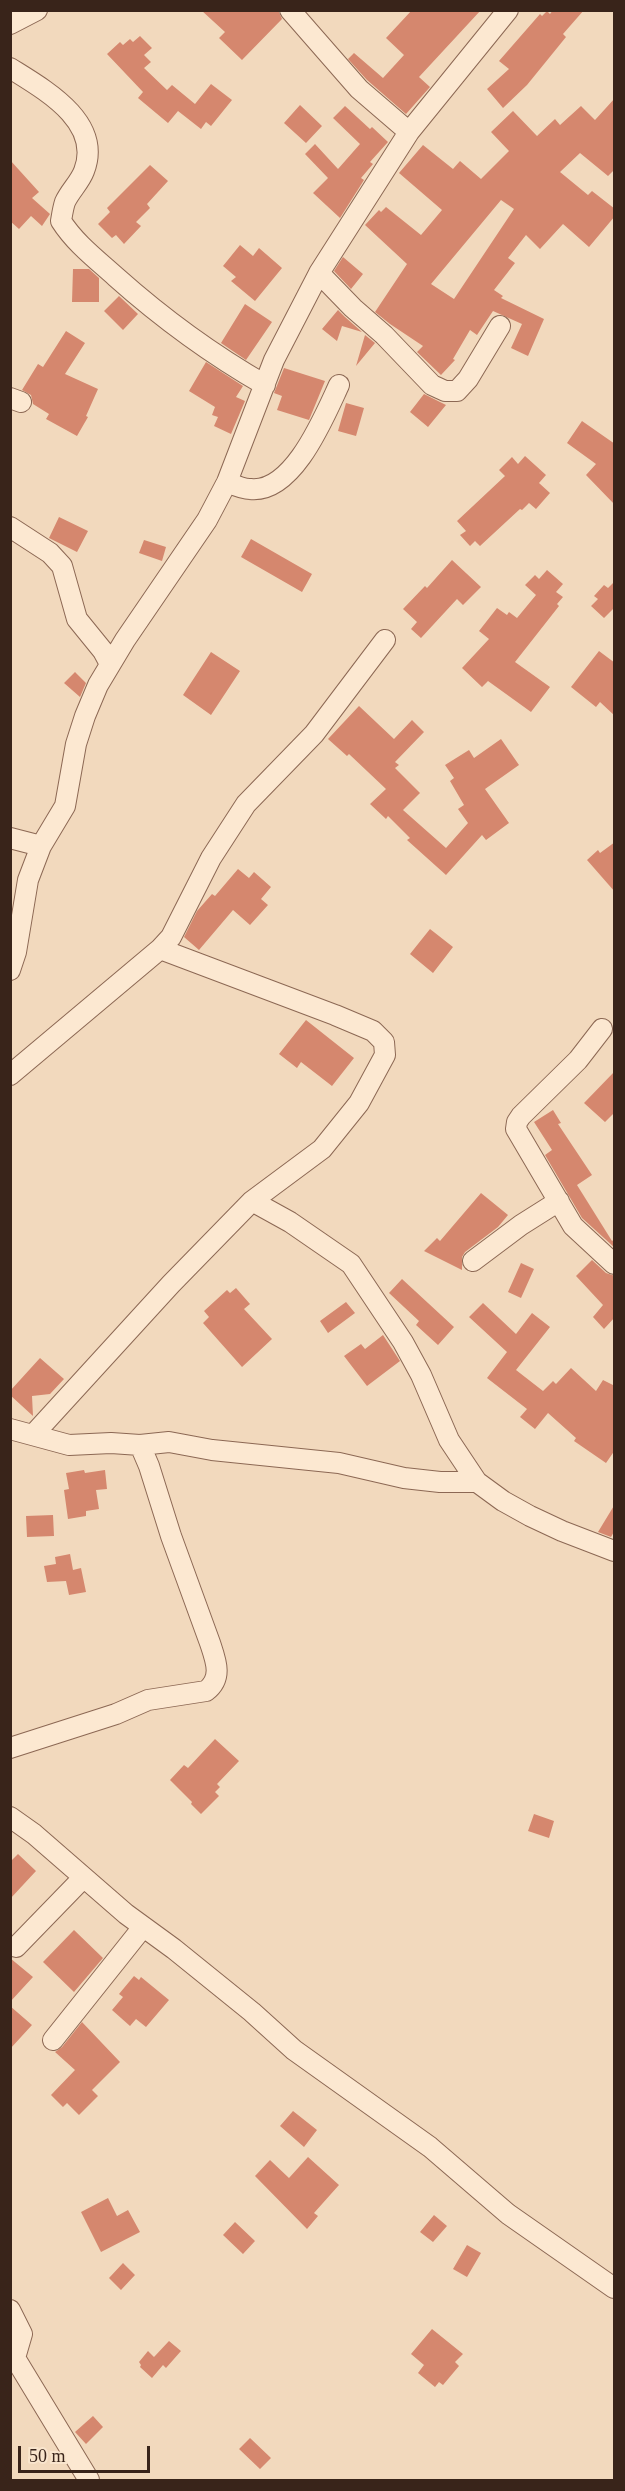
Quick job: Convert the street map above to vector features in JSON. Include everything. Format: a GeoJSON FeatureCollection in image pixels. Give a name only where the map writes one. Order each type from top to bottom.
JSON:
{"type":"FeatureCollection","features":[{"type":"Feature","properties":{"kind":"street"},"geometry":{"type":"LineString","coordinates":[[10,24],[37,10]]}},
{"type":"Feature","properties":{"kind":"street"},"geometry":{"type":"LineString","coordinates":[[290,10],[359,89],[409,132]]}},
{"type":"Feature","properties":{"kind":"street"},"geometry":{"type":"LineString","coordinates":[[10,970],[16,952],[28,880],[41,846],[65,806],[76,744],[84,716],[110,664],[176,569],[227,482],[274,360],[319,273],[409,132],[508,10]]}},
{"type":"Feature","properties":{"kind":"street"},"geometry":{"type":"LineString","coordinates":[[10,68],[56,99],[80,122],[88,141],[84,171],[64,203],[61,220],[72,237],[144,302],[193,340],[224,362],[265,385]]}},
{"type":"Feature","properties":{"kind":"street"},"geometry":{"type":"LineString","coordinates":[[319,273],[432,385],[445,391],[457,391],[468,379],[500,326]]}},
{"type":"Feature","properties":{"kind":"street"},"geometry":{"type":"LineString","coordinates":[[227,482],[249,489],[262,488],[283,477],[300,461],[339,385]]}},
{"type":"Feature","properties":{"kind":"street"},"geometry":{"type":"LineString","coordinates":[[10,527],[50,553],[62,566],[77,619],[103,651],[110,664]]}},
{"type":"Feature","properties":{"kind":"street"},"geometry":{"type":"LineString","coordinates":[[10,1075],[160,950],[171,937],[211,858],[246,804],[314,734],[385,640]]}},
{"type":"Feature","properties":{"kind":"street"},"geometry":{"type":"LineString","coordinates":[[10,838],[41,846]]}},
{"type":"Feature","properties":{"kind":"street"},"geometry":{"type":"LineString","coordinates":[[33,1435],[171,1284],[252,1201],[322,1149],[359,1103],[385,1054],[384,1042],[373,1031],[160,950]]}},
{"type":"Feature","properties":{"kind":"street"},"geometry":{"type":"LineString","coordinates":[[602,1029],[578,1060],[517,1122],[516,1129],[573,1226],[615,1264]]}},
{"type":"Feature","properties":{"kind":"street"},"geometry":{"type":"LineString","coordinates":[[252,1201],[290,1222],[351,1264],[403,1342],[421,1375],[449,1440],[477,1482],[503,1501],[530,1516],[562,1532],[615,1551]]}},
{"type":"Feature","properties":{"kind":"street"},"geometry":{"type":"LineString","coordinates":[[473,1261],[506,1235],[559,1201]]}},
{"type":"Feature","properties":{"kind":"street"},"geometry":{"type":"LineString","coordinates":[[10,1429],[69,1445],[111,1443],[140,1445],[169,1442],[212,1450],[339,1463],[404,1478],[440,1482],[477,1482]]}},
{"type":"Feature","properties":{"kind":"street"},"geometry":{"type":"LineString","coordinates":[[10,1748],[116,1714],[148,1700],[206,1691],[213,1686],[217,1676],[216,1660],[171,1536],[150,1466],[140,1445]]}},
{"type":"Feature","properties":{"kind":"street"},"geometry":{"type":"LineString","coordinates":[[10,1817],[34,1834],[143,1927],[252,2012],[294,2050],[430,2147],[508,2214],[615,2288]]}},
{"type":"Feature","properties":{"kind":"street"},"geometry":{"type":"LineString","coordinates":[[16,1947],[83,1878]]}},
{"type":"Feature","properties":{"kind":"street"},"geometry":{"type":"LineString","coordinates":[[53,2040],[143,1927]]}},
{"type":"Feature","properties":{"kind":"street"},"geometry":{"type":"LineString","coordinates":[[10,2310],[22,2334],[13,2359],[89,2481]]}},
{"type":"Feature","properties":{"kind":"building"},"geometry":{"type":"Polygon","coordinates":[[[201,10],[278,10],[282,19],[242,60],[219,38],[225,32],[201,10]]]}},
{"type":"Feature","properties":{"kind":"building"},"geometry":{"type":"Polygon","coordinates":[[[412,10],[481,10],[419,77],[430,87],[406,114],[367,80],[348,59],[354,53],[383,78],[404,55],[386,38],[412,10]]]}},
{"type":"Feature","properties":{"kind":"building"},"geometry":{"type":"Polygon","coordinates":[[[553,10],[584,10],[563,34],[566,37],[527,85],[503,108],[487,89],[509,69],[499,61],[540,14],[542,16],[547,11],[550,14],[553,10]]]}},
{"type":"Feature","properties":{"kind":"building"},"geometry":{"type":"Polygon","coordinates":[[[140,36],[152,48],[144,55],[151,62],[144,68],[167,90],[172,85],[195,104],[211,84],[232,100],[211,126],[206,122],[201,129],[178,111],[168,123],[138,98],[143,92],[107,54],[120,42],[123,45],[130,39],[133,42],[140,36]]]}},
{"type":"Feature","properties":{"kind":"building"},"geometry":{"type":"Polygon","coordinates":[[[615,98],[615,169],[608,176],[580,153],[560,172],[588,195],[592,191],[615,209],[615,216],[589,247],[563,224],[540,249],[526,235],[508,258],[515,263],[494,290],[503,296],[501,298],[544,319],[528,356],[511,348],[522,324],[493,311],[477,335],[470,330],[453,359],[455,360],[441,375],[417,352],[423,346],[375,312],[407,264],[365,225],[379,210],[381,212],[386,207],[421,235],[442,210],[399,173],[423,145],[453,169],[460,161],[481,179],[509,151],[491,132],[513,111],[537,136],[555,119],[560,125],[581,106],[595,120],[615,98]],[[501,200],[431,284],[454,299],[514,209],[501,200]]]}},
{"type":"Feature","properties":{"kind":"building"},"geometry":{"type":"Polygon","coordinates":[[[300,105],[322,126],[306,143],[284,123],[300,105]]]}},
{"type":"Feature","properties":{"kind":"building"},"geometry":{"type":"Polygon","coordinates":[[[345,106],[388,142],[370,162],[373,164],[361,178],[364,180],[340,218],[313,193],[328,178],[305,154],[315,144],[338,169],[360,144],[333,118],[345,106]]]}},
{"type":"Feature","properties":{"kind":"building"},"geometry":{"type":"Polygon","coordinates":[[[10,160],[39,192],[32,198],[50,214],[42,226],[31,216],[19,229],[10,221],[10,160]]]}},
{"type":"Feature","properties":{"kind":"building"},"geometry":{"type":"Polygon","coordinates":[[[150,165],[168,181],[147,204],[150,208],[136,222],[141,226],[124,244],[116,235],[112,238],[98,224],[110,212],[107,208],[150,165]]]}},
{"type":"Feature","properties":{"kind":"building"},"geometry":{"type":"Polygon","coordinates":[[[240,245],[253,256],[259,248],[282,268],[255,301],[231,281],[236,277],[223,266],[240,245]]]}},
{"type":"Feature","properties":{"kind":"building"},"geometry":{"type":"Polygon","coordinates":[[[343,257],[363,274],[351,289],[334,271],[343,257]]]}},
{"type":"Feature","properties":{"kind":"building"},"geometry":{"type":"Polygon","coordinates":[[[73,269],[89,269],[99,278],[99,302],[72,302],[73,269]]]}},
{"type":"Feature","properties":{"kind":"building"},"geometry":{"type":"Polygon","coordinates":[[[119,296],[138,314],[123,330],[104,311],[119,296]]]}},
{"type":"Feature","properties":{"kind":"building"},"geometry":{"type":"Polygon","coordinates":[[[245,304],[272,322],[246,360],[221,343],[245,304]]]}},
{"type":"Feature","properties":{"kind":"building"},"geometry":{"type":"Polygon","coordinates":[[[338,310],[362,332],[342,326],[337,341],[322,329],[338,310]]]}},
{"type":"Feature","properties":{"kind":"building"},"geometry":{"type":"Polygon","coordinates":[[[66,331],[85,343],[65,374],[98,389],[86,416],[88,417],[77,436],[46,419],[49,414],[33,404],[31,395],[22,390],[38,364],[43,367],[66,331]]]}},
{"type":"Feature","properties":{"kind":"building"},"geometry":{"type":"Polygon","coordinates":[[[365,335],[375,343],[356,366],[365,335]]]}},
{"type":"Feature","properties":{"kind":"building"},"geometry":{"type":"Polygon","coordinates":[[[206,362],[243,386],[236,397],[245,401],[231,434],[214,426],[218,417],[212,415],[215,407],[189,391],[206,362]]]}},
{"type":"Feature","properties":{"kind":"building"},"geometry":{"type":"Polygon","coordinates":[[[284,368],[325,381],[309,420],[277,410],[282,396],[274,393],[284,368]]]}},
{"type":"Feature","properties":{"kind":"building"},"geometry":{"type":"Polygon","coordinates":[[[424,394],[446,405],[428,427],[410,412],[424,394]]]}},
{"type":"Feature","properties":{"kind":"building"},"geometry":{"type":"Polygon","coordinates":[[[346,403],[364,408],[356,436],[338,431],[346,403]]]}},
{"type":"Feature","properties":{"kind":"building"},"geometry":{"type":"Polygon","coordinates":[[[582,421],[615,444],[615,505],[586,475],[596,464],[567,443],[582,421]]]}},
{"type":"Feature","properties":{"kind":"building"},"geometry":{"type":"Polygon","coordinates":[[[525,456],[546,475],[539,483],[550,493],[536,509],[529,503],[480,546],[475,541],[470,546],[460,535],[466,531],[457,521],[505,476],[499,470],[512,457],[518,464],[525,456]]]}},
{"type":"Feature","properties":{"kind":"building"},"geometry":{"type":"Polygon","coordinates":[[[59,517],[88,531],[77,552],[49,538],[59,517]]]}},
{"type":"Feature","properties":{"kind":"building"},"geometry":{"type":"Polygon","coordinates":[[[251,539],[312,574],[302,592],[241,557],[251,539]]]}},
{"type":"Feature","properties":{"kind":"building"},"geometry":{"type":"Polygon","coordinates":[[[144,540],[166,547],[162,561],[139,553],[144,540]]]}},
{"type":"Feature","properties":{"kind":"building"},"geometry":{"type":"Polygon","coordinates":[[[452,560],[481,587],[463,605],[457,599],[421,638],[411,629],[417,622],[403,609],[425,586],[427,588],[452,560]]]}},
{"type":"Feature","properties":{"kind":"building"},"geometry":{"type":"Polygon","coordinates":[[[547,570],[563,584],[556,592],[563,597],[557,604],[559,606],[515,662],[550,687],[531,712],[488,681],[482,687],[462,668],[489,639],[479,631],[497,608],[517,618],[536,595],[525,585],[535,575],[539,579],[547,570]]]}},
{"type":"Feature","properties":{"kind":"building"},"geometry":{"type":"Polygon","coordinates":[[[615,581],[615,607],[604,618],[591,606],[598,599],[594,596],[604,585],[608,588],[615,581]]]}},
{"type":"Feature","properties":{"kind":"building"},"geometry":{"type":"Polygon","coordinates":[[[599,651],[615,663],[615,716],[600,702],[596,707],[571,687],[599,651]]]}},
{"type":"Feature","properties":{"kind":"building"},"geometry":{"type":"Polygon","coordinates":[[[211,652],[240,671],[211,715],[183,695],[211,652]]]}},
{"type":"Feature","properties":{"kind":"building"},"geometry":{"type":"Polygon","coordinates":[[[75,672],[86,683],[80,697],[64,683],[75,672]]]}},
{"type":"Feature","properties":{"kind":"building"},"geometry":{"type":"Polygon","coordinates":[[[359,706],[394,739],[412,720],[424,732],[395,762],[399,765],[395,768],[420,793],[403,810],[446,848],[468,823],[458,809],[464,805],[450,781],[454,778],[445,765],[469,750],[474,758],[501,739],[519,765],[485,789],[509,823],[486,840],[482,835],[446,875],[407,840],[410,838],[388,816],[386,819],[370,804],[386,789],[349,754],[347,756],[328,739],[359,706]]]}},
{"type":"Feature","properties":{"kind":"building"},"geometry":{"type":"Polygon","coordinates":[[[615,842],[615,892],[587,860],[598,850],[600,853],[615,842]]]}},
{"type":"Feature","properties":{"kind":"building"},"geometry":{"type":"Polygon","coordinates":[[[238,869],[249,878],[254,872],[271,887],[261,899],[268,905],[250,925],[233,910],[199,950],[184,937],[197,911],[212,894],[215,896],[238,869]]]}},
{"type":"Feature","properties":{"kind":"building"},"geometry":{"type":"Polygon","coordinates":[[[430,929],[453,947],[433,973],[410,954],[430,929]]]}},
{"type":"Feature","properties":{"kind":"building"},"geometry":{"type":"Polygon","coordinates":[[[306,1020],[354,1058],[332,1086],[301,1062],[297,1068],[279,1054],[306,1020]]]}},
{"type":"Feature","properties":{"kind":"building"},"geometry":{"type":"Polygon","coordinates":[[[615,1071],[615,1112],[605,1122],[584,1103],[615,1071]]]}},
{"type":"Feature","properties":{"kind":"building"},"geometry":{"type":"Polygon","coordinates":[[[553,1110],[561,1123],[558,1124],[592,1175],[577,1185],[612,1241],[615,1239],[615,1248],[582,1218],[545,1155],[552,1150],[534,1122],[553,1110]]]}},
{"type":"Feature","properties":{"kind":"building"},"geometry":{"type":"Polygon","coordinates":[[[481,1193],[508,1215],[498,1227],[465,1252],[462,1257],[462,1270],[424,1251],[437,1238],[440,1241],[481,1193]]]}},
{"type":"Feature","properties":{"kind":"building"},"geometry":{"type":"Polygon","coordinates":[[[592,1260],[606,1273],[615,1276],[615,1317],[604,1329],[593,1317],[603,1305],[576,1276],[592,1260]]]}},
{"type":"Feature","properties":{"kind":"building"},"geometry":{"type":"Polygon","coordinates":[[[521,1263],[534,1269],[521,1298],[508,1292],[521,1263]]]}},
{"type":"Feature","properties":{"kind":"building"},"geometry":{"type":"Polygon","coordinates":[[[402,1279],[454,1327],[438,1345],[416,1325],[419,1321],[389,1293],[402,1279]]]}},
{"type":"Feature","properties":{"kind":"building"},"geometry":{"type":"Polygon","coordinates":[[[236,1288],[250,1304],[244,1309],[272,1339],[242,1367],[203,1323],[209,1317],[204,1311],[227,1290],[230,1293],[236,1288]]]}},
{"type":"Feature","properties":{"kind":"building"},"geometry":{"type":"Polygon","coordinates":[[[346,1302],[355,1313],[328,1333],[320,1321],[346,1302]]]}},
{"type":"Feature","properties":{"kind":"building"},"geometry":{"type":"Polygon","coordinates":[[[483,1303],[516,1334],[532,1313],[550,1327],[516,1370],[543,1391],[553,1381],[556,1384],[571,1368],[596,1391],[603,1380],[615,1386],[615,1450],[606,1463],[574,1441],[576,1438],[548,1413],[535,1429],[520,1417],[527,1409],[487,1378],[507,1352],[469,1317],[483,1303]]]}},
{"type":"Feature","properties":{"kind":"building"},"geometry":{"type":"Polygon","coordinates":[[[383,1335],[400,1361],[367,1386],[344,1356],[361,1344],[365,1349],[383,1335]]]}},
{"type":"Feature","properties":{"kind":"building"},"geometry":{"type":"Polygon","coordinates":[[[40,1358],[64,1379],[50,1394],[32,1396],[33,1416],[10,1395],[10,1391],[40,1358]]]}},
{"type":"Feature","properties":{"kind":"building"},"geometry":{"type":"Polygon","coordinates":[[[84,1470],[85,1473],[105,1470],[107,1489],[96,1490],[99,1509],[86,1511],[86,1516],[68,1519],[64,1490],[69,1489],[66,1473],[84,1470]]]}},
{"type":"Feature","properties":{"kind":"building"},"geometry":{"type":"Polygon","coordinates":[[[615,1504],[615,1530],[611,1537],[598,1532],[615,1504]]]}},
{"type":"Feature","properties":{"kind":"building"},"geometry":{"type":"Polygon","coordinates":[[[53,1515],[54,1536],[27,1537],[26,1516],[53,1515]]]}},
{"type":"Feature","properties":{"kind":"building"},"geometry":{"type":"Polygon","coordinates":[[[70,1554],[73,1570],[81,1568],[86,1592],[69,1595],[66,1581],[47,1582],[44,1566],[56,1564],[55,1557],[70,1554]]]}},
{"type":"Feature","properties":{"kind":"building"},"geometry":{"type":"Polygon","coordinates":[[[215,1739],[239,1761],[217,1784],[220,1787],[215,1792],[219,1796],[201,1814],[170,1780],[184,1765],[188,1768],[215,1739]]]}},
{"type":"Feature","properties":{"kind":"building"},"geometry":{"type":"Polygon","coordinates":[[[534,1814],[554,1821],[549,1838],[528,1831],[534,1814]]]}},
{"type":"Feature","properties":{"kind":"building"},"geometry":{"type":"Polygon","coordinates":[[[18,1854],[36,1871],[10,1899],[10,1862],[18,1854]]]}},
{"type":"Feature","properties":{"kind":"building"},"geometry":{"type":"Polygon","coordinates":[[[74,1930],[103,1958],[74,1992],[43,1962],[74,1930]]]}},
{"type":"Feature","properties":{"kind":"building"},"geometry":{"type":"Polygon","coordinates":[[[10,1958],[33,1977],[10,2002],[10,1958]]]}},
{"type":"Feature","properties":{"kind":"building"},"geometry":{"type":"Polygon","coordinates":[[[134,1976],[139,1980],[141,1977],[169,2000],[146,2027],[136,2019],[130,2026],[112,2010],[123,1997],[119,1994],[134,1976]]]}},
{"type":"Feature","properties":{"kind":"building"},"geometry":{"type":"Polygon","coordinates":[[[10,2006],[32,2025],[10,2049],[10,2006]]]}},
{"type":"Feature","properties":{"kind":"building"},"geometry":{"type":"Polygon","coordinates":[[[82,2022],[120,2062],[92,2090],[98,2096],[79,2115],[67,2103],[63,2107],[51,2095],[75,2070],[55,2052],[62,2047],[82,2022]]]}},
{"type":"Feature","properties":{"kind":"building"},"geometry":{"type":"Polygon","coordinates":[[[293,2111],[317,2130],[304,2147],[280,2126],[293,2111]]]}},
{"type":"Feature","properties":{"kind":"building"},"geometry":{"type":"Polygon","coordinates":[[[308,2157],[339,2185],[314,2213],[318,2216],[307,2229],[255,2176],[270,2160],[289,2178],[308,2157]]]}},
{"type":"Feature","properties":{"kind":"building"},"geometry":{"type":"Polygon","coordinates":[[[108,2198],[117,2216],[128,2210],[140,2232],[101,2252],[81,2212],[108,2198]]]}},
{"type":"Feature","properties":{"kind":"building"},"geometry":{"type":"Polygon","coordinates":[[[434,2215],[447,2226],[433,2242],[420,2232],[434,2215]]]}},
{"type":"Feature","properties":{"kind":"building"},"geometry":{"type":"Polygon","coordinates":[[[235,2222],[255,2241],[243,2254],[223,2235],[235,2222]]]}},
{"type":"Feature","properties":{"kind":"building"},"geometry":{"type":"Polygon","coordinates":[[[467,2245],[481,2253],[467,2277],[453,2269],[467,2245]]]}},
{"type":"Feature","properties":{"kind":"building"},"geometry":{"type":"Polygon","coordinates":[[[123,2263],[135,2275],[121,2290],[109,2278],[123,2263]]]}},
{"type":"Feature","properties":{"kind":"building"},"geometry":{"type":"Polygon","coordinates":[[[432,2329],[463,2354],[455,2362],[459,2366],[443,2385],[439,2382],[435,2387],[418,2373],[424,2365],[411,2354],[432,2329]]]}},
{"type":"Feature","properties":{"kind":"building"},"geometry":{"type":"Polygon","coordinates":[[[169,2341],[181,2351],[166,2368],[163,2365],[152,2378],[140,2367],[139,2362],[148,2351],[154,2357],[169,2341]]]}},
{"type":"Feature","properties":{"kind":"building"},"geometry":{"type":"Polygon","coordinates":[[[93,2416],[103,2427],[86,2444],[75,2432],[93,2416]]]}},
{"type":"Feature","properties":{"kind":"building"},"geometry":{"type":"Polygon","coordinates":[[[250,2438],[271,2458],[260,2469],[239,2449],[250,2438]]]}}]}
